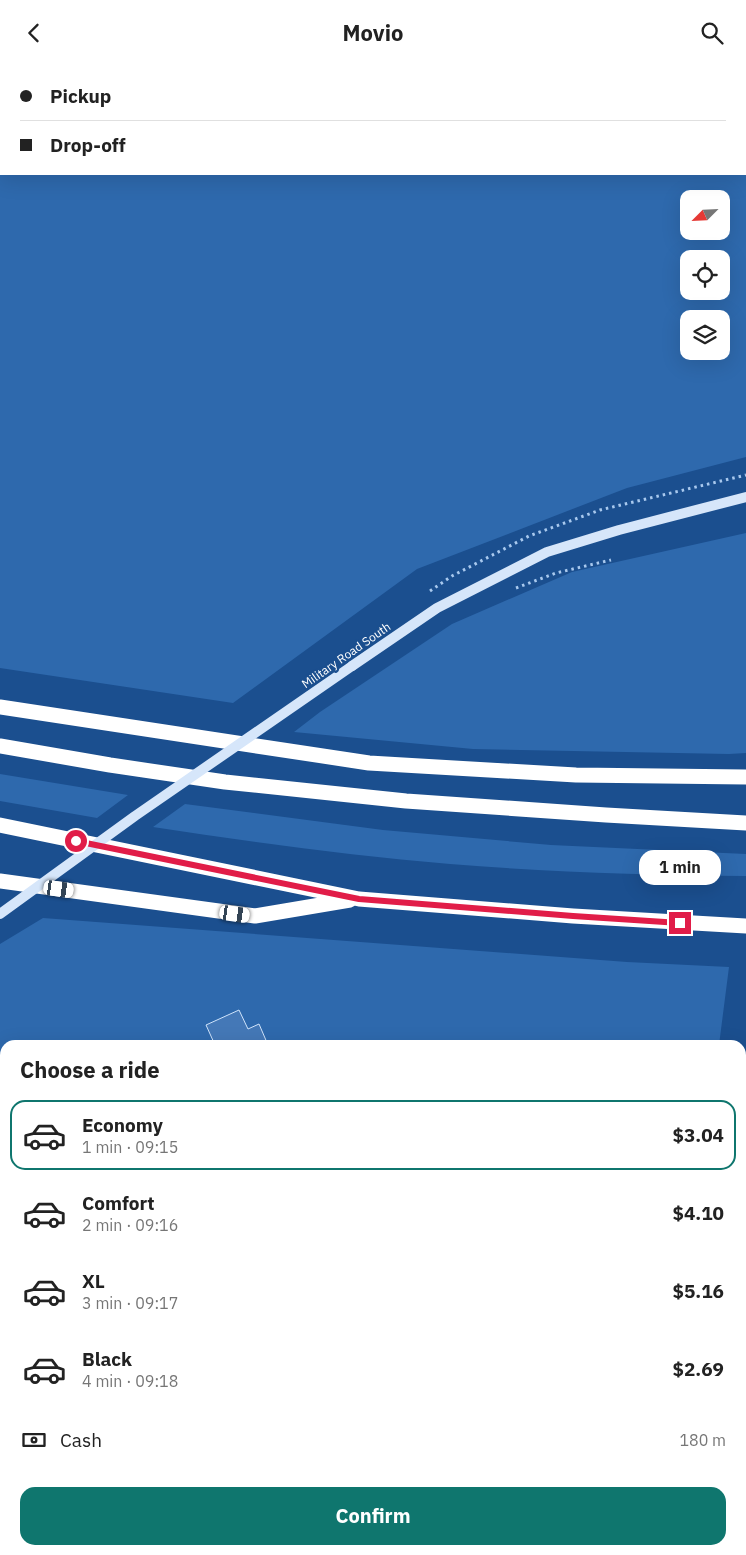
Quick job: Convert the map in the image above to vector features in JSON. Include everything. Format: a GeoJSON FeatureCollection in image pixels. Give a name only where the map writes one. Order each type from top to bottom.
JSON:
{"type":"FeatureCollection","features":[{"type":"Feature","properties":{"kind":"highway"},"geometry":{"type":"LineString","coordinates":[[0,707],[369,763],[576,775],[746,777]]}},
{"type":"Feature","properties":{"kind":"highway"},"geometry":{"type":"LineString","coordinates":[[0,746],[225,782],[406,801],[746,823]]}},
{"type":"Feature","properties":{"kind":"highway"},"geometry":{"type":"LineString","coordinates":[[0,825],[359,899],[573,916],[746,926]]}},
{"type":"Feature","properties":{"kind":"highway"},"geometry":{"type":"LineString","coordinates":[[0,881],[255,916],[359,899]]}},
{"type":"Feature","properties":{"kind":"main road","name":"Military Road South"},"geometry":{"type":"LineString","coordinates":[[0,914],[136,816],[437,608],[547,552],[619,530],[746,497]]}},
{"type":"Feature","properties":{"kind":"path"},"geometry":{"type":"LineString","coordinates":[[508,592],[556,573],[611,560]]}},
{"type":"Feature","properties":{"kind":"shaded area"},"geometry":{"type":"Polygon","coordinates":[[[0,175],[746,175],[746,457],[627,488],[417,569],[233,703],[0,668],[0,175]]]}},
{"type":"Feature","properties":{"kind":"shaded area"},"geometry":{"type":"Polygon","coordinates":[[[746,533],[746,753],[473,749],[294,732],[320,712],[452,624],[572,572],[746,533]]]}},
{"type":"Feature","properties":{"kind":"shaded area"},"geometry":{"type":"Polygon","coordinates":[[[0,774],[128,795],[97,818],[0,801],[0,774]]]}},
{"type":"Feature","properties":{"kind":"shaded area"},"geometry":{"type":"Polygon","coordinates":[[[185,804],[383,830],[551,845],[746,854],[746,876],[598,873],[450,864],[302,848],[153,827],[185,804]]]}},
{"type":"Feature","properties":{"kind":"shaded area"},"geometry":{"type":"Polygon","coordinates":[[[43,918],[627,962],[729,967],[720,1040],[0,1040],[0,944],[43,918]]]}},
{"type":"Feature","properties":{"kind":"building"},"geometry":{"type":"Polygon","coordinates":[[[239,1010],[248,1029],[259,1024],[266,1040],[213,1040],[206,1025],[239,1010]]]}},
{"type":"Feature","properties":{"kind":"route"},"geometry":{"type":"LineString","coordinates":[[76,841],[359,899],[680,923]]}}]}
